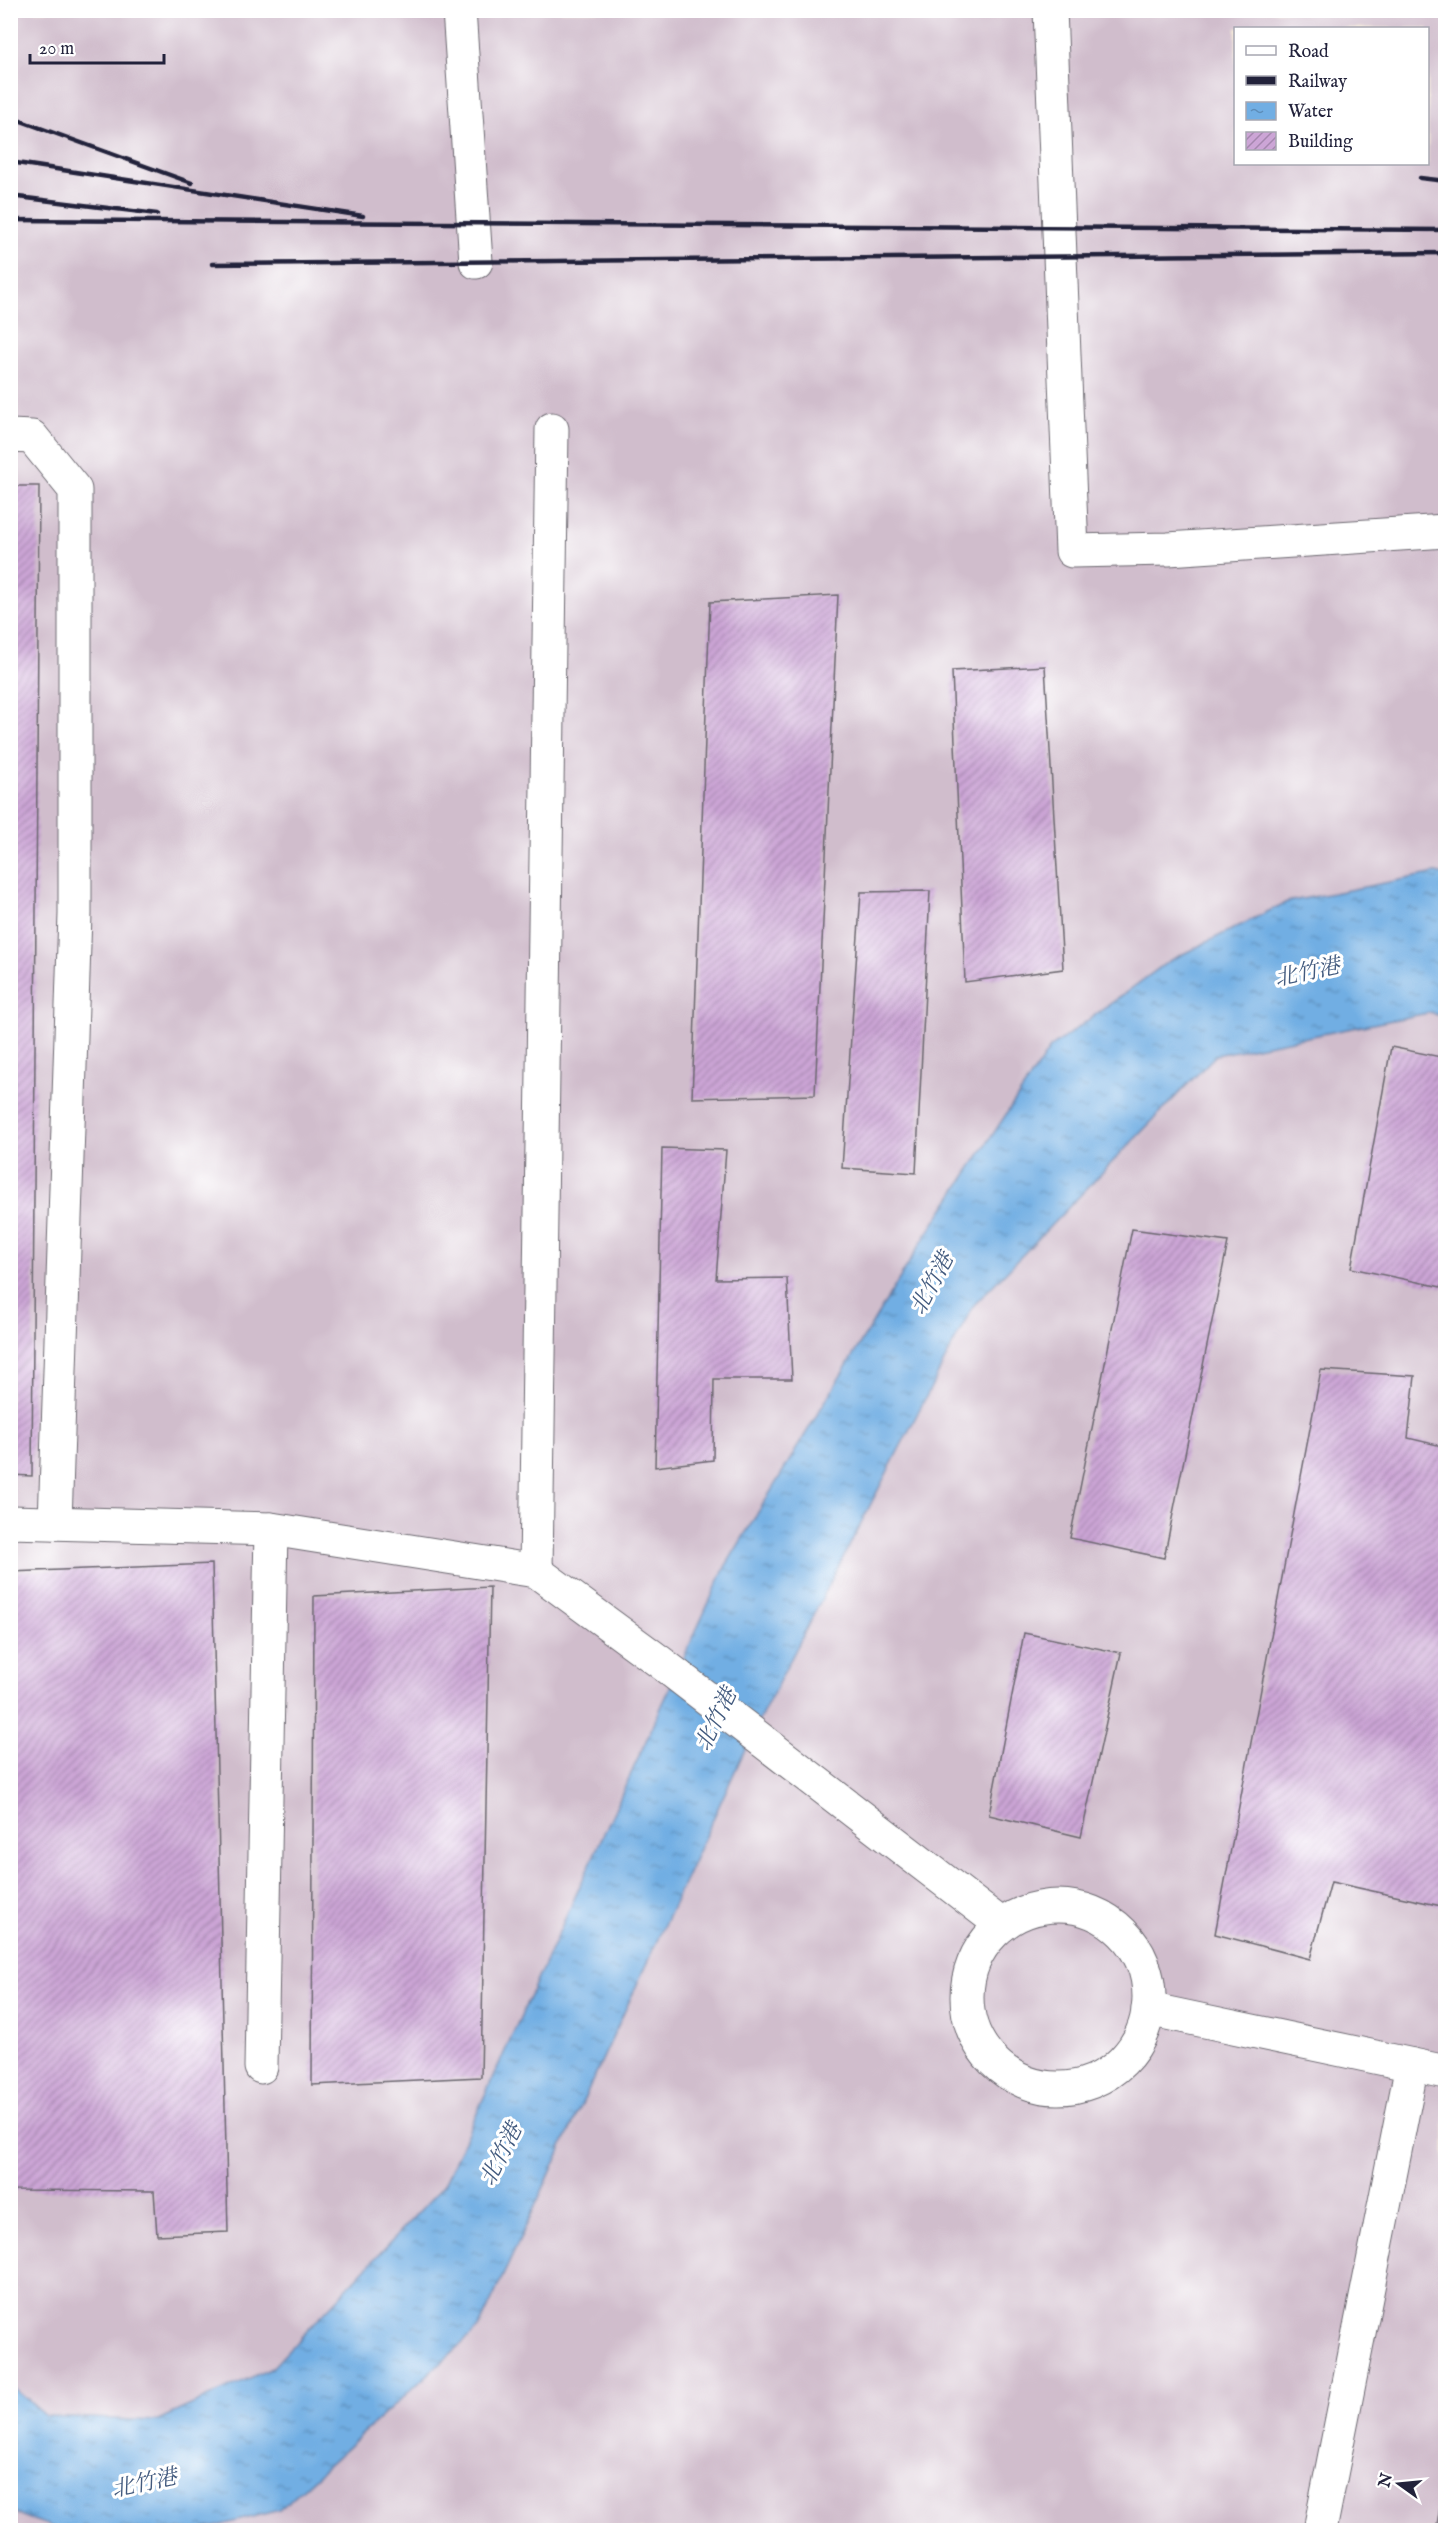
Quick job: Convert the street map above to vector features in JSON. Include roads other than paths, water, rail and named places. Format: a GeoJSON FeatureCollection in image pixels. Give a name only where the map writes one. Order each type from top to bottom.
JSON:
{"type":"FeatureCollection","features":[{"type":"Feature","properties":{"kind":"street"},"geometry":{"type":"LineString","coordinates":[[459,10],[476,261]]}},
{"type":"Feature","properties":{"kind":"street"},"geometry":{"type":"LineString","coordinates":[[1050,10],[1072,551],[1168,549],[1446,531]]}},
{"type":"Feature","properties":{"kind":"street"},"geometry":{"type":"LineString","coordinates":[[536,1571],[552,429]]}},
{"type":"Feature","properties":{"kind":"street"},"geometry":{"type":"LineString","coordinates":[[10,436],[33,436],[75,490],[75,914],[56,1524]]}},
{"type":"Feature","properties":{"kind":"street"},"geometry":{"type":"LineString","coordinates":[[10,1522],[270,1529],[536,1571],[660,1662],[1002,1925]]}},
{"type":"Feature","properties":{"kind":"street"},"geometry":{"type":"LineString","coordinates":[[261,2067],[270,1529]]}},
{"type":"Feature","properties":{"kind":"street"},"geometry":{"type":"LineString","coordinates":[[1059,1905],[1089,1911],[1116,1926],[1136,1950],[1147,1979],[1148,2009],[1139,2038],[1122,2062],[1098,2079],[1070,2088],[1040,2086],[1012,2076],[989,2058],[973,2033],[967,2004],[969,1975],[981,1947],[1002,1925],[1029,1910],[1059,1905]]}},
{"type":"Feature","properties":{"kind":"street"},"geometry":{"type":"LineString","coordinates":[[1148,2009],[1446,2072]]}},
{"type":"Feature","properties":{"kind":"street"},"geometry":{"type":"LineString","coordinates":[[1320,2530],[1412,2065]]}},
{"type":"Feature","properties":{"kind":"water","name":"北竹港"},"geometry":{"type":"Polygon","coordinates":[[[1436,873],[1445,875],[1445,1016],[1428,1013],[1216,1055],[973,1306],[752,1734],[479,2328],[279,2510],[203,2530],[61,2530],[11,2512],[10,2385],[46,2416],[156,2421],[272,2368],[444,2185],[725,1567],[921,1243],[1050,1048],[1169,961],[1287,902],[1436,873]]]}},
{"type":"Feature","properties":{"kind":"railway"},"geometry":{"type":"LineString","coordinates":[[10,117],[192,183]]}},
{"type":"Feature","properties":{"kind":"railway"},"geometry":{"type":"LineString","coordinates":[[10,162],[363,216]]}},
{"type":"Feature","properties":{"kind":"railway"},"geometry":{"type":"LineString","coordinates":[[1420,178],[1446,181]]}},
{"type":"Feature","properties":{"kind":"railway"},"geometry":{"type":"LineString","coordinates":[[10,196],[157,214]]}},
{"type":"Feature","properties":{"kind":"railway"},"geometry":{"type":"LineString","coordinates":[[10,220],[1446,230]]}},
{"type":"Feature","properties":{"kind":"railway"},"geometry":{"type":"LineString","coordinates":[[212,264],[1446,253]]}}]}
